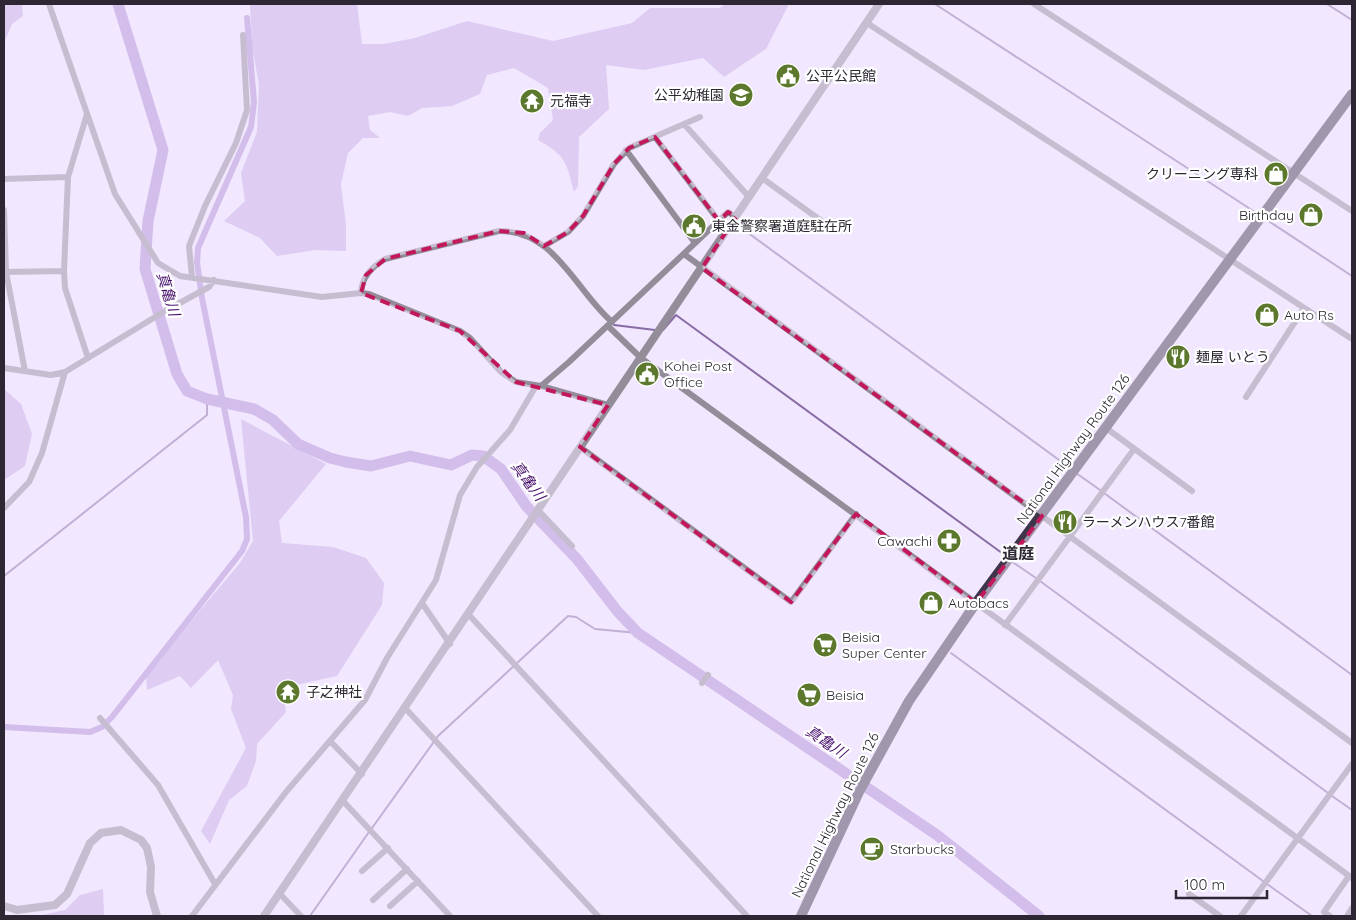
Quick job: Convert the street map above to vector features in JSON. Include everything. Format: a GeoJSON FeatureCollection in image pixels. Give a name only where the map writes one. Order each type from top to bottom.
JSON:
{"type":"FeatureCollection","features":[{"type":"Feature","properties":{"kind":"highway","name":"National Highway Route 126"},"geometry":{"type":"LineString","coordinates":[[801,916],[860,790],[909,700],[976,603],[1352,94]]}},
{"type":"Feature","properties":{"kind":"street"},"geometry":{"type":"LineString","coordinates":[[49,4],[115,194],[153,256],[170,272],[180,276],[322,297],[361,293],[447,324],[470,338],[501,372],[516,382],[608,405]]}},
{"type":"Feature","properties":{"kind":"street"},"geometry":{"type":"LineString","coordinates":[[264,916],[450,644],[608,405],[879,4]]}},
{"type":"Feature","properties":{"kind":"street"},"geometry":{"type":"LineString","coordinates":[[1034,4],[1352,211]]}},
{"type":"Feature","properties":{"kind":"street"},"geometry":{"type":"LineString","coordinates":[[867,23],[1352,339]]}},
{"type":"Feature","properties":{"kind":"street"},"geometry":{"type":"LineString","coordinates":[[192,277],[189,246],[205,206],[236,143],[247,110],[243,35]]}},
{"type":"Feature","properties":{"kind":"street"},"geometry":{"type":"LineString","coordinates":[[86,114],[68,177],[64,271],[65,288],[88,358]]}},
{"type":"Feature","properties":{"kind":"street"},"geometry":{"type":"LineString","coordinates":[[544,246],[568,232],[583,216],[614,164],[626,150],[700,117]]}},
{"type":"Feature","properties":{"kind":"street"},"geometry":{"type":"LineString","coordinates":[[684,124],[749,197]]}},
{"type":"Feature","properties":{"kind":"street"},"geometry":{"type":"LineString","coordinates":[[655,136],[719,221]]}},
{"type":"Feature","properties":{"kind":"street"},"geometry":{"type":"LineString","coordinates":[[626,150],[695,243]]}},
{"type":"Feature","properties":{"kind":"street"},"geometry":{"type":"LineString","coordinates":[[4,179],[68,177]]}},
{"type":"Feature","properties":{"kind":"street"},"geometry":{"type":"LineString","coordinates":[[762,178],[834,230]]}},
{"type":"Feature","properties":{"kind":"street"},"geometry":{"type":"LineString","coordinates":[[4,210],[5,272],[24,372]]}},
{"type":"Feature","properties":{"kind":"street"},"geometry":{"type":"LineString","coordinates":[[192,916],[282,798],[365,700],[387,658],[436,580],[460,495],[477,467],[510,430],[538,386],[610,324],[728,212],[736,217]]}},
{"type":"Feature","properties":{"kind":"street"},"geometry":{"type":"LineString","coordinates":[[361,293],[361,284],[366,274],[375,265],[392,257],[499,231],[524,233],[544,246],[575,278],[592,303],[641,358],[1351,877],[1324,912],[1330,916]]}},
{"type":"Feature","properties":{"kind":"street"},"geometry":{"type":"LineString","coordinates":[[684,254],[1352,743]]}},
{"type":"Feature","properties":{"kind":"street"},"geometry":{"type":"LineString","coordinates":[[5,272],[64,271]]}},
{"type":"Feature","properties":{"kind":"street"},"geometry":{"type":"LineString","coordinates":[[4,368],[51,375],[65,372],[165,310],[209,287],[214,280]]}},
{"type":"Feature","properties":{"kind":"street"},"geometry":{"type":"LineString","coordinates":[[1246,397],[1304,308]]}},
{"type":"Feature","properties":{"kind":"street"},"geometry":{"type":"LineString","coordinates":[[4,508],[29,482],[42,453],[65,372]]}},
{"type":"Feature","properties":{"kind":"street"},"geometry":{"type":"LineString","coordinates":[[1106,428],[1192,491]]}},
{"type":"Feature","properties":{"kind":"street"},"geometry":{"type":"LineString","coordinates":[[580,448],[792,602],[856,514]]}},
{"type":"Feature","properties":{"kind":"street"},"geometry":{"type":"LineString","coordinates":[[1005,624],[1134,449]]}},
{"type":"Feature","properties":{"kind":"street"},"geometry":{"type":"LineString","coordinates":[[539,510],[572,546]]}},
{"type":"Feature","properties":{"kind":"street"},"geometry":{"type":"LineString","coordinates":[[422,603],[450,644]]}},
{"type":"Feature","properties":{"kind":"street"},"geometry":{"type":"LineString","coordinates":[[469,615],[747,916]]}},
{"type":"Feature","properties":{"kind":"street"},"geometry":{"type":"LineString","coordinates":[[702,683],[708,675]]}},
{"type":"Feature","properties":{"kind":"street"},"geometry":{"type":"LineString","coordinates":[[406,709],[598,916]]}},
{"type":"Feature","properties":{"kind":"street"},"geometry":{"type":"LineString","coordinates":[[100,718],[158,785],[216,884]]}},
{"type":"Feature","properties":{"kind":"street"},"geometry":{"type":"LineString","coordinates":[[330,741],[362,774]]}},
{"type":"Feature","properties":{"kind":"street"},"geometry":{"type":"LineString","coordinates":[[1241,916],[1352,764]]}},
{"type":"Feature","properties":{"kind":"street"},"geometry":{"type":"LineString","coordinates":[[343,801],[450,916]]}},
{"type":"Feature","properties":{"kind":"street"},"geometry":{"type":"LineString","coordinates":[[4,906],[17,910],[55,905],[67,894],[90,843],[101,833],[121,830],[141,840],[146,848],[151,867],[150,892],[157,916]]}},
{"type":"Feature","properties":{"kind":"street"},"geometry":{"type":"LineString","coordinates":[[362,871],[388,848]]}},
{"type":"Feature","properties":{"kind":"street"},"geometry":{"type":"LineString","coordinates":[[373,900],[407,869]]}},
{"type":"Feature","properties":{"kind":"street"},"geometry":{"type":"LineString","coordinates":[[390,906],[418,881]]}},
{"type":"Feature","properties":{"kind":"street"},"geometry":{"type":"LineString","coordinates":[[280,894],[301,916]]}},
{"type":"Feature","properties":{"kind":"street"},"geometry":{"type":"LineString","coordinates":[[1189,894],[1220,916]]}},
{"type":"Feature","properties":{"kind":"street"},"geometry":{"type":"LineString","coordinates":[[1347,916],[1352,908]]}},
{"type":"Feature","properties":{"kind":"highlighted area"},"geometry":{"type":"Polygon","coordinates":[[[655,137],[719,221],[728,212],[736,217],[702,268],[1042,516],[976,603],[856,514],[791,602],[580,447],[608,405],[516,382],[460,331],[361,293],[366,275],[385,259],[499,231],[524,233],[544,246],[568,232],[583,216],[614,164],[629,148],[655,137]]]}},
{"type":"Feature","properties":{"kind":"shaded area"},"geometry":{"type":"Polygon","coordinates":[[[4,4],[22,4],[23,16],[12,24],[4,43],[4,4]]]}},
{"type":"Feature","properties":{"kind":"shaded area"},"geometry":{"type":"Polygon","coordinates":[[[250,4],[357,4],[362,44],[384,44],[415,38],[467,21],[553,41],[632,23],[650,8],[720,8],[725,4],[789,4],[766,49],[724,77],[703,58],[644,70],[606,65],[609,109],[579,137],[578,186],[574,192],[564,160],[560,155],[538,140],[540,133],[553,120],[548,88],[514,68],[487,75],[480,94],[452,106],[422,108],[408,116],[390,112],[368,116],[370,130],[380,138],[363,138],[348,153],[341,184],[346,226],[346,251],[316,250],[277,256],[260,238],[224,221],[245,201],[241,173],[257,132],[259,84],[252,47],[250,4]]]}},
{"type":"Feature","properties":{"kind":"shaded area"},"geometry":{"type":"Polygon","coordinates":[[[4,389],[21,404],[32,434],[25,466],[4,480],[4,389]]]}},
{"type":"Feature","properties":{"kind":"shaded area"},"geometry":{"type":"Polygon","coordinates":[[[241,419],[326,464],[279,521],[282,543],[333,547],[366,558],[384,583],[382,605],[337,676],[282,688],[286,712],[257,744],[256,761],[247,786],[229,800],[210,844],[201,831],[246,748],[231,709],[233,695],[218,660],[191,688],[180,676],[147,690],[146,674],[240,563],[253,541],[241,419]]]}},
{"type":"Feature","properties":{"kind":"shaded area"},"geometry":{"type":"Polygon","coordinates":[[[103,889],[104,916],[38,916],[65,910],[80,895],[103,889]]]}},
{"type":"Feature","properties":{"kind":"waterway","name":"真亀川"},"geometry":{"type":"LineString","coordinates":[[118,4],[163,150],[148,221],[145,269],[177,374],[187,391],[207,399],[254,409],[273,420],[298,444],[330,458],[346,462],[371,466],[410,456],[451,465],[472,455],[483,456],[501,469],[527,507],[577,559],[618,612],[638,633],[937,835],[1039,916]]}},
{"type":"Feature","properties":{"kind":"waterway"},"geometry":{"type":"LineString","coordinates":[[935,4],[1258,214]]}},
{"type":"Feature","properties":{"kind":"waterway"},"geometry":{"type":"LineString","coordinates":[[1327,4],[1352,20]]}},
{"type":"Feature","properties":{"kind":"waterway"},"geometry":{"type":"LineString","coordinates":[[4,727],[90,732],[102,727],[112,717],[242,551],[247,539],[246,517],[202,298],[197,262],[198,248],[251,127],[254,102],[247,18]]}},
{"type":"Feature","properties":{"kind":"waterway"},"geometry":{"type":"LineString","coordinates":[[1264,218],[1352,276]]}},
{"type":"Feature","properties":{"kind":"waterway"},"geometry":{"type":"LineString","coordinates":[[736,226],[740,227],[1070,468]]}},
{"type":"Feature","properties":{"kind":"waterway"},"geometry":{"type":"LineString","coordinates":[[663,330],[676,315],[1006,556]]}},
{"type":"Feature","properties":{"kind":"waterway"},"geometry":{"type":"LineString","coordinates":[[614,325],[655,330]]}},
{"type":"Feature","properties":{"kind":"waterway"},"geometry":{"type":"LineString","coordinates":[[4,576],[207,415],[207,399]]}},
{"type":"Feature","properties":{"kind":"waterway"},"geometry":{"type":"LineString","coordinates":[[1076,473],[1100,490]]}},
{"type":"Feature","properties":{"kind":"waterway"},"geometry":{"type":"LineString","coordinates":[[1104,493],[1352,675]]}},
{"type":"Feature","properties":{"kind":"waterway"},"geometry":{"type":"LineString","coordinates":[[1011,561],[1036,578]]}},
{"type":"Feature","properties":{"kind":"waterway"},"geometry":{"type":"LineString","coordinates":[[1040,581],[1328,793]]}},
{"type":"Feature","properties":{"kind":"waterway"},"geometry":{"type":"LineString","coordinates":[[372,828],[438,736],[568,616],[576,617],[595,629],[638,633]]}},
{"type":"Feature","properties":{"kind":"waterway"},"geometry":{"type":"LineString","coordinates":[[951,653],[1263,881]]}},
{"type":"Feature","properties":{"kind":"waterway"},"geometry":{"type":"LineString","coordinates":[[1332,796],[1352,810]]}},
{"type":"Feature","properties":{"kind":"waterway"},"geometry":{"type":"LineString","coordinates":[[310,916],[369,832]]}},
{"type":"Feature","properties":{"kind":"waterway"},"geometry":{"type":"LineString","coordinates":[[1267,884],[1312,916]]}},
{"type":"Feature","properties":{"kind":"place","name":"公平公民館"},"geometry":{"type":"Point","coordinates":[788,76]}},
{"type":"Feature","properties":{"kind":"place","name":"公平幼稚園"},"geometry":{"type":"Point","coordinates":[741,95]}},
{"type":"Feature","properties":{"kind":"place","name":"元福寺"},"geometry":{"type":"Point","coordinates":[532,101]}},
{"type":"Feature","properties":{"kind":"place","name":"クリーニング専科"},"geometry":{"type":"Point","coordinates":[1276,174]}},
{"type":"Feature","properties":{"kind":"place","name":"Birthday"},"geometry":{"type":"Point","coordinates":[1311,215]}},
{"type":"Feature","properties":{"kind":"place","name":"東金警察署道庭駐在所"},"geometry":{"type":"Point","coordinates":[694,226]}},
{"type":"Feature","properties":{"kind":"place","name":"Auto Rs"},"geometry":{"type":"Point","coordinates":[1267,315]}},
{"type":"Feature","properties":{"kind":"place","name":"麺屋 いとう"},"geometry":{"type":"Point","coordinates":[1178,357]}},
{"type":"Feature","properties":{"kind":"place","name":"Kohei Post Office"},"geometry":{"type":"Point","coordinates":[647,374]}},
{"type":"Feature","properties":{"kind":"place","name":"ラーメンハウス7番館"},"geometry":{"type":"Point","coordinates":[1065,522]}},
{"type":"Feature","properties":{"kind":"place","name":"Cawachi"},"geometry":{"type":"Point","coordinates":[949,541]}},
{"type":"Feature","properties":{"kind":"place","name":"Autobacs"},"geometry":{"type":"Point","coordinates":[931,603]}},
{"type":"Feature","properties":{"kind":"place","name":"Beisia Super Center"},"geometry":{"type":"Point","coordinates":[825,645]}},
{"type":"Feature","properties":{"kind":"place","name":"子之神社"},"geometry":{"type":"Point","coordinates":[288,692]}},
{"type":"Feature","properties":{"kind":"place","name":"Beisia"},"geometry":{"type":"Point","coordinates":[809,695]}},
{"type":"Feature","properties":{"kind":"place","name":"Starbucks"},"geometry":{"type":"Point","coordinates":[872,849]}},
{"type":"Feature","properties":{"kind":"district","name":"道庭"},"geometry":{"type":"Point","coordinates":[1018,553]}}]}
